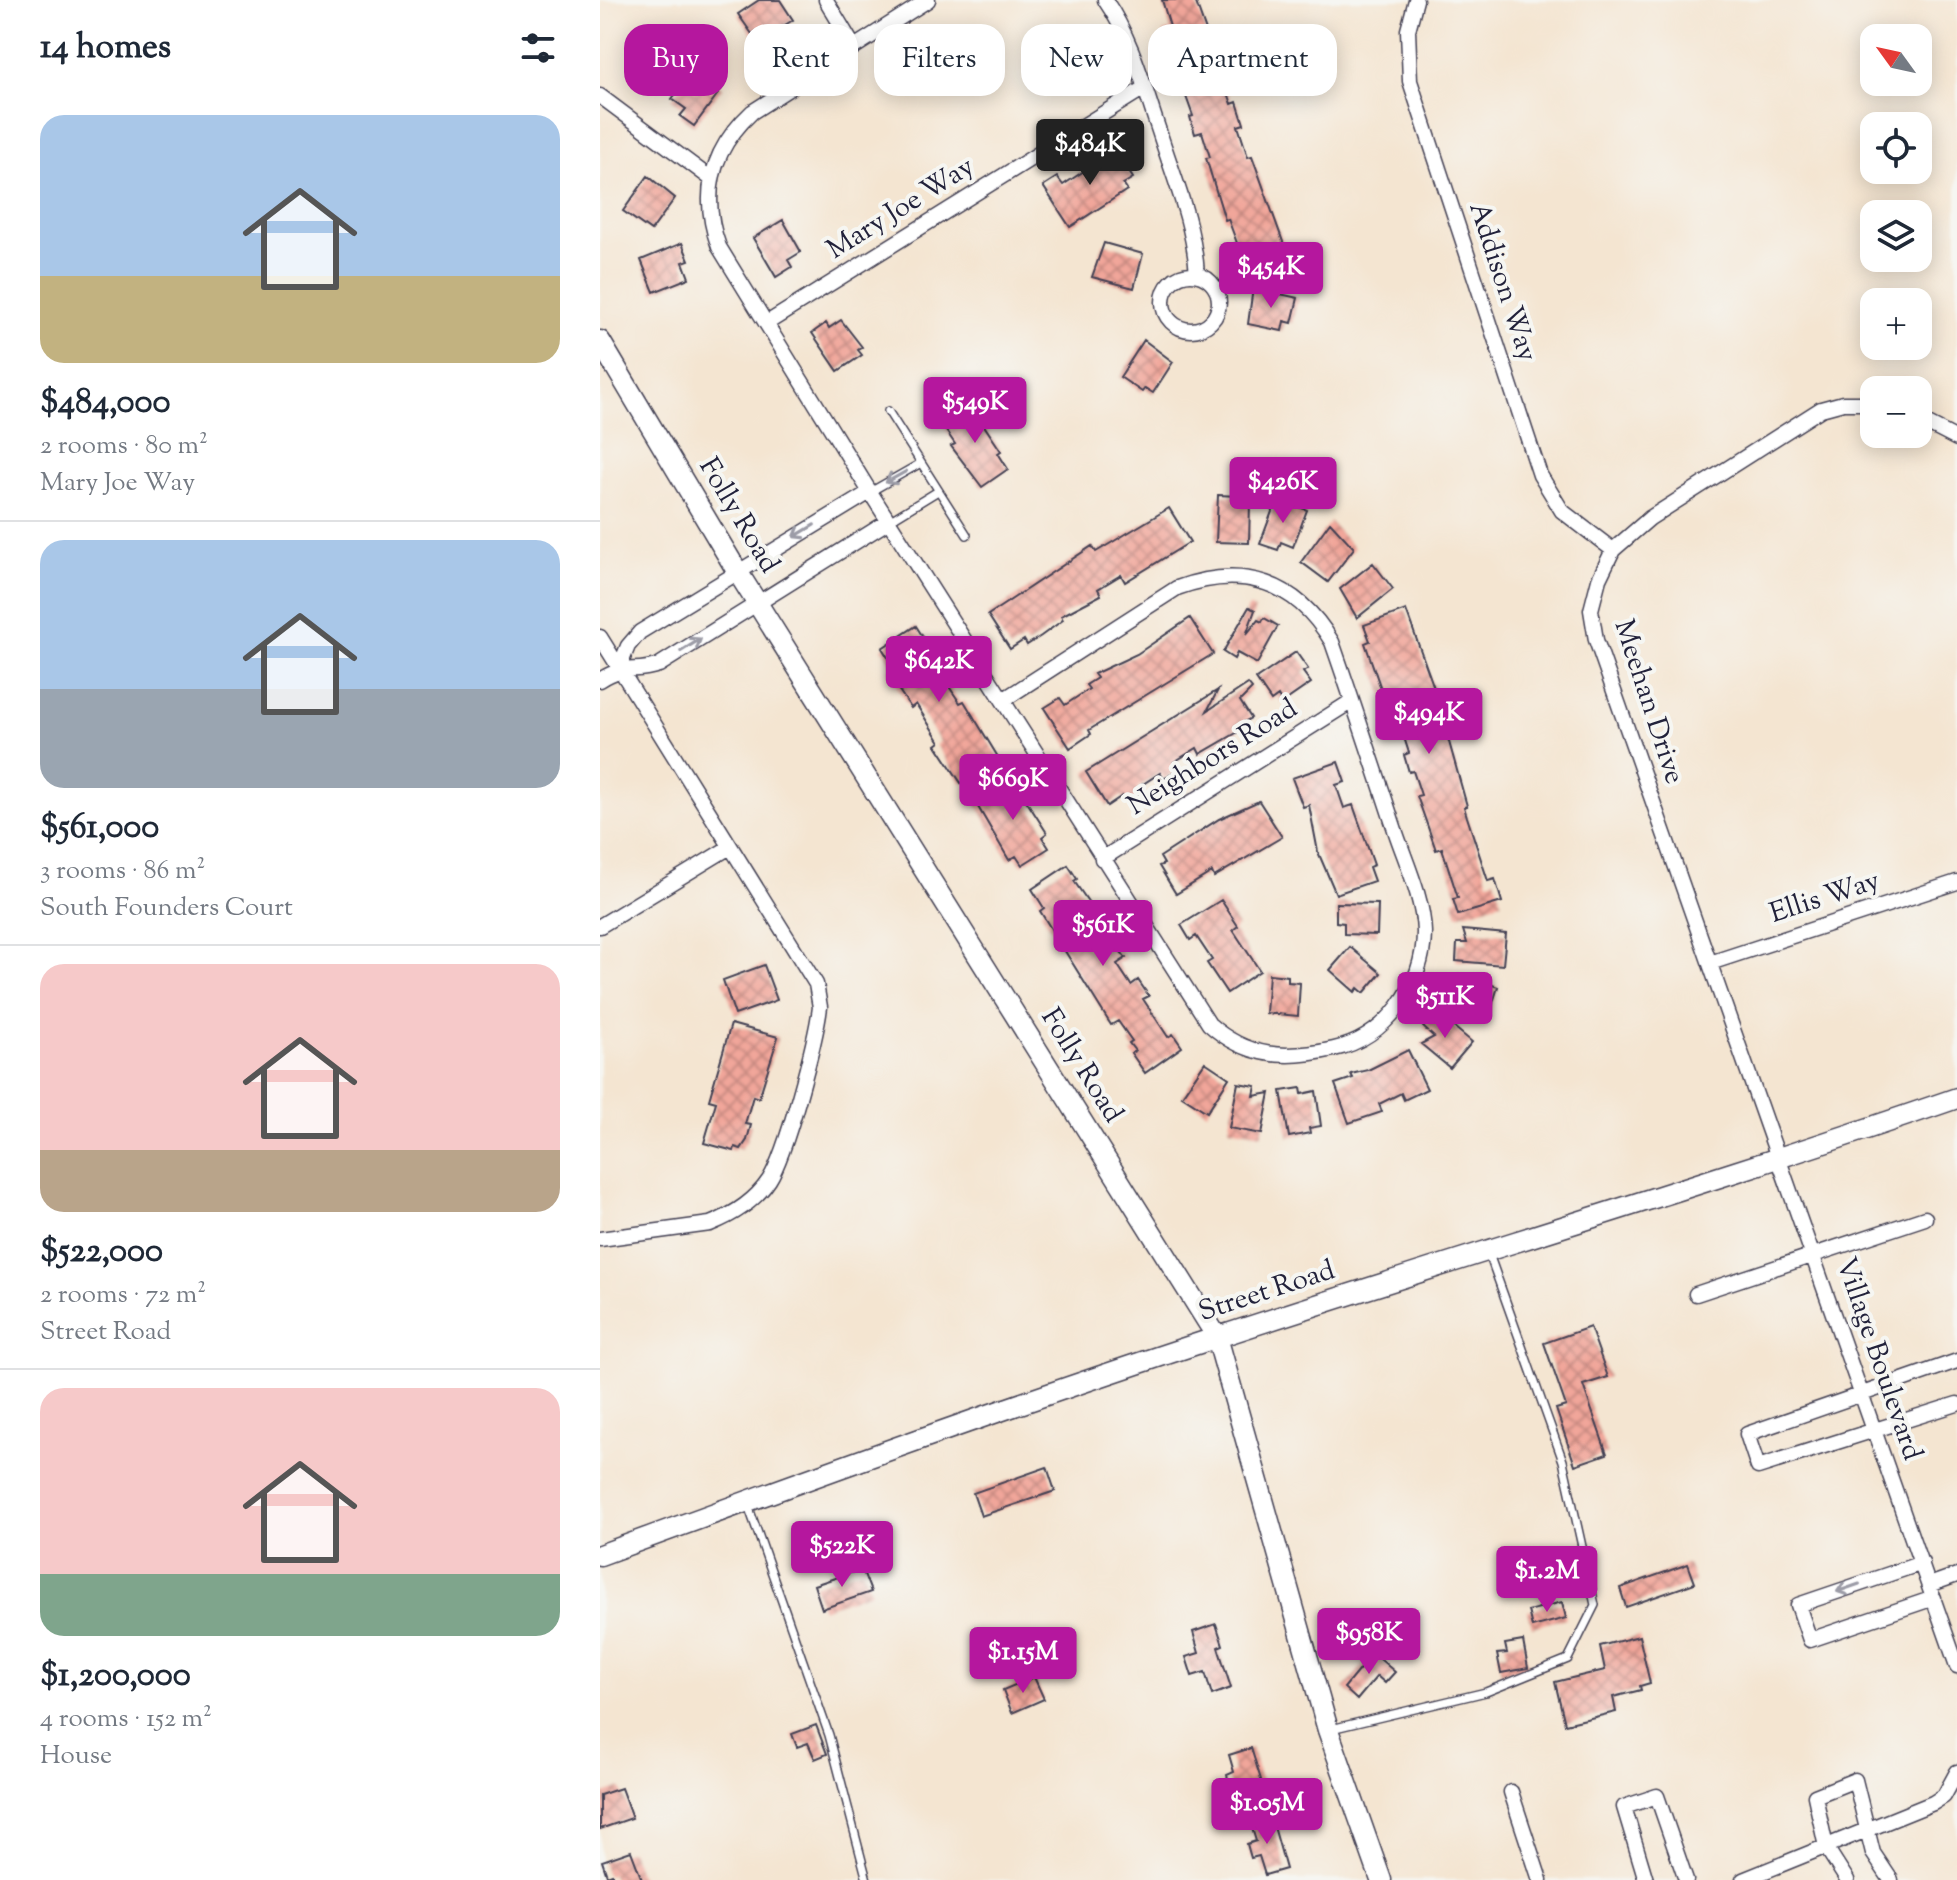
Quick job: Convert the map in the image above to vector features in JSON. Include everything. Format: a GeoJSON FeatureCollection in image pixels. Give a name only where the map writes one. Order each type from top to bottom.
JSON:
{"type":"FeatureCollection","features":[{"type":"Feature","properties":{"kind":"street"},"geometry":{"type":"LineString","coordinates":[[826,0],[840,24]]}},
{"type":"Feature","properties":{"kind":"street"},"geometry":{"type":"LineString","coordinates":[[858,44],[928,0]]}},
{"type":"Feature","properties":{"kind":"street"},"geometry":{"type":"LineString","coordinates":[[1105,0],[1122,26],[1144,88],[1195,241],[1197,274]]}},
{"type":"Feature","properties":{"kind":"street","name":"Addison Way"},"geometry":{"type":"LineString","coordinates":[[1416,0],[1408,30],[1410,81],[1523,430],[1540,475],[1562,511],[1613,550]]}},
{"type":"Feature","properties":{"kind":"street","name":"Mary Joe Way"},"geometry":{"type":"LineString","coordinates":[[767,323],[1144,88]]}},
{"type":"Feature","properties":{"kind":"street"},"geometry":{"type":"LineString","coordinates":[[600,96],[710,178]]}},
{"type":"Feature","properties":{"kind":"street"},"geometry":{"type":"LineString","coordinates":[[777,96],[735,127],[722,146],[710,178],[708,204],[719,247],[1199,1013],[1221,1034],[1240,1046],[1285,1057],[1340,1048],[1363,1038],[1377,1028],[1405,997],[1421,958],[1424,933],[1421,908],[1332,642],[1309,609],[1277,587],[1239,576],[1215,577],[1177,588],[1003,700]]}},
{"type":"Feature","properties":{"kind":"street"},"geometry":{"type":"LineString","coordinates":[[1197,274],[1215,286],[1219,308],[1206,326],[1185,330],[1167,318],[1163,296],[1175,278],[1197,274]]}},
{"type":"Feature","properties":{"kind":"street","name":"Folly Road"},"geometry":{"type":"LineString","coordinates":[[600,341],[737,571],[1217,1337],[1328,1730],[1381,1880]]}},
{"type":"Feature","properties":{"kind":"street","name":"Meehan Drive"},"geometry":{"type":"LineString","coordinates":[[1780,1159],[1596,640],[1591,610],[1599,579],[1613,550],[1650,518],[1821,409],[1843,403],[1860,403]]}},
{"type":"Feature","properties":{"kind":"street"},"geometry":{"type":"LineString","coordinates":[[1932,426],[1957,439]]}},
{"type":"Feature","properties":{"kind":"street"},"geometry":{"type":"LineString","coordinates":[[619,668],[628,646],[640,632],[870,492]]}},
{"type":"Feature","properties":{"kind":"street"},"geometry":{"type":"LineString","coordinates":[[600,680],[619,668],[641,669],[659,665],[889,521]]}},
{"type":"Feature","properties":{"kind":"street"},"geometry":{"type":"LineString","coordinates":[[600,637],[816,984],[818,995],[818,1024],[777,1165],[757,1194],[727,1218],[710,1224],[600,1239]]}},
{"type":"Feature","properties":{"kind":"street","name":"Neighbors Road"},"geometry":{"type":"LineString","coordinates":[[1102,859],[1352,701]]}},
{"type":"Feature","properties":{"kind":"street"},"geometry":{"type":"LineString","coordinates":[[600,926],[730,847]]}},
{"type":"Feature","properties":{"kind":"street","name":"Ellis Way"},"geometry":{"type":"LineString","coordinates":[[1710,963],[1957,882]]}},
{"type":"Feature","properties":{"kind":"street","name":"Street Road"},"geometry":{"type":"LineString","coordinates":[[600,1555],[1217,1337],[1780,1159],[1957,1098]]}},
{"type":"Feature","properties":{"kind":"street","name":"Village Boulevard"},"geometry":{"type":"LineString","coordinates":[[1780,1159],[1957,1666]]}},
{"type":"Feature","properties":{"kind":"street"},"geometry":{"type":"LineString","coordinates":[[1696,1294],[1925,1218]]}},
{"type":"Feature","properties":{"kind":"street"},"geometry":{"type":"LineString","coordinates":[[1957,1361],[1747,1434],[1758,1467],[1957,1404]]}},
{"type":"Feature","properties":{"kind":"street"},"geometry":{"type":"LineString","coordinates":[[1922,1563],[1798,1605],[1810,1640],[1932,1592],[1957,1575]]}},
{"type":"Feature","properties":{"kind":"street"},"geometry":{"type":"LineString","coordinates":[[1743,1880],[1933,1803],[1944,1796],[1957,1772]]}},
{"type":"Feature","properties":{"kind":"street"},"geometry":{"type":"LineString","coordinates":[[1847,1880],[1826,1847],[1815,1796],[1855,1780],[1873,1853],[1891,1880]]}},
{"type":"Feature","properties":{"kind":"street"},"geometry":{"type":"LineString","coordinates":[[1511,1792],[1540,1880]]}},
{"type":"Feature","properties":{"kind":"street"},"geometry":{"type":"LineString","coordinates":[[1646,1880],[1624,1807],[1657,1796],[1686,1880]]}},
{"type":"Feature","properties":{"kind":"lane"},"geometry":{"type":"LineString","coordinates":[[888,411],[967,535]]}},
{"type":"Feature","properties":{"kind":"lane"},"geometry":{"type":"LineString","coordinates":[[870,492],[921,463]]}},
{"type":"Feature","properties":{"kind":"lane"},"geometry":{"type":"LineString","coordinates":[[889,521],[938,491]]}},
{"type":"Feature","properties":{"kind":"lane"},"geometry":{"type":"LineString","coordinates":[[1328,1730],[1486,1692],[1568,1659],[1595,1605],[1563,1461],[1488,1251]]}},
{"type":"Feature","properties":{"kind":"lane"},"geometry":{"type":"LineString","coordinates":[[747,1501],[829,1735],[867,1880]]}},
{"type":"Feature","properties":{"kind":"building"},"geometry":{"type":"Polygon","coordinates":[[[759,0],[780,0],[793,20],[787,24],[745,24],[738,14],[759,0]]]}},
{"type":"Feature","properties":{"kind":"building"},"geometry":{"type":"Polygon","coordinates":[[[1162,0],[1195,0],[1204,24],[1169,24],[1162,0]]]}},
{"type":"Feature","properties":{"kind":"building"},"geometry":{"type":"Polygon","coordinates":[[[674,96],[716,96],[694,126],[680,116],[686,109],[672,99],[674,96]]]}},
{"type":"Feature","properties":{"kind":"building"},"geometry":{"type":"Polygon","coordinates":[[[1186,96],[1229,96],[1232,104],[1237,102],[1244,124],[1238,126],[1248,157],[1252,156],[1287,253],[1279,256],[1282,265],[1252,275],[1246,258],[1239,260],[1233,244],[1237,243],[1228,219],[1225,220],[1206,158],[1210,157],[1202,132],[1195,134],[1190,117],[1193,116],[1186,96]]]}},
{"type":"Feature","properties":{"kind":"building"},"geometry":{"type":"Polygon","coordinates":[[[1114,149],[1133,178],[1123,184],[1127,190],[1070,227],[1043,186],[1057,177],[1063,185],[1087,169],[1082,161],[1095,153],[1099,159],[1114,149]]]}},
{"type":"Feature","properties":{"kind":"building"},"geometry":{"type":"Polygon","coordinates":[[[648,176],[675,198],[651,231],[623,211],[648,176]]]}},
{"type":"Feature","properties":{"kind":"building"},"geometry":{"type":"Polygon","coordinates":[[[783,220],[801,252],[788,260],[792,267],[776,277],[753,238],[783,220]]]}},
{"type":"Feature","properties":{"kind":"building"},"geometry":{"type":"Polygon","coordinates":[[[682,243],[689,260],[683,262],[689,278],[654,292],[641,260],[682,243]]]}},
{"type":"Feature","properties":{"kind":"building"},"geometry":{"type":"Polygon","coordinates":[[[1104,243],[1143,254],[1134,288],[1092,277],[1104,243]]]}},
{"type":"Feature","properties":{"kind":"building"},"geometry":{"type":"Polygon","coordinates":[[[1253,288],[1298,298],[1292,323],[1284,321],[1282,331],[1248,324],[1253,288]]]}},
{"type":"Feature","properties":{"kind":"building"},"geometry":{"type":"Polygon","coordinates":[[[841,320],[862,347],[858,350],[862,355],[838,371],[812,333],[826,323],[829,328],[841,320]]]}},
{"type":"Feature","properties":{"kind":"building"},"geometry":{"type":"Polygon","coordinates":[[[1144,340],[1173,362],[1153,393],[1145,388],[1142,392],[1120,377],[1144,340]]]}},
{"type":"Feature","properties":{"kind":"building"},"geometry":{"type":"Polygon","coordinates":[[[969,403],[1001,451],[998,453],[1008,469],[982,487],[951,446],[955,444],[940,422],[969,403]]]}},
{"type":"Feature","properties":{"kind":"building"},"geometry":{"type":"Polygon","coordinates":[[[1218,495],[1238,496],[1238,502],[1250,502],[1249,543],[1216,542],[1218,495]]]}},
{"type":"Feature","properties":{"kind":"building"},"geometry":{"type":"Polygon","coordinates":[[[1277,498],[1307,510],[1293,547],[1281,542],[1278,550],[1260,544],[1277,498]]]}},
{"type":"Feature","properties":{"kind":"building"},"geometry":{"type":"Polygon","coordinates":[[[1169,508],[1190,542],[1125,582],[1121,575],[1098,589],[1101,595],[1061,616],[1063,620],[1041,636],[1027,645],[1024,640],[1010,649],[988,615],[1092,546],[1096,552],[1169,508]]]}},
{"type":"Feature","properties":{"kind":"building"},"geometry":{"type":"Polygon","coordinates":[[[1330,522],[1354,548],[1328,582],[1301,562],[1330,522]]]}},
{"type":"Feature","properties":{"kind":"building"},"geometry":{"type":"Polygon","coordinates":[[[1373,563],[1393,589],[1357,618],[1340,589],[1373,563]]]}},
{"type":"Feature","properties":{"kind":"building"},"geometry":{"type":"Polygon","coordinates":[[[1249,607],[1255,610],[1246,635],[1258,620],[1262,622],[1264,618],[1278,626],[1257,664],[1237,653],[1234,659],[1223,652],[1249,607]]]}},
{"type":"Feature","properties":{"kind":"building"},"geometry":{"type":"Polygon","coordinates":[[[1406,610],[1433,685],[1467,806],[1464,807],[1488,881],[1495,879],[1502,902],[1458,915],[1453,899],[1458,898],[1442,848],[1436,850],[1417,796],[1421,795],[1413,771],[1409,772],[1404,755],[1409,753],[1401,728],[1395,729],[1365,643],[1370,641],[1364,625],[1406,610]]]}},
{"type":"Feature","properties":{"kind":"building"},"geometry":{"type":"Polygon","coordinates":[[[1190,618],[1213,654],[1089,730],[1091,734],[1070,748],[1044,708],[1060,698],[1065,705],[1089,689],[1086,685],[1097,678],[1094,674],[1137,654],[1190,618]]]}},
{"type":"Feature","properties":{"kind":"building"},"geometry":{"type":"Polygon","coordinates":[[[916,626],[950,679],[946,682],[960,703],[964,701],[998,757],[961,783],[936,745],[940,742],[916,704],[911,708],[898,689],[889,670],[894,667],[882,648],[916,626]]]}},
{"type":"Feature","properties":{"kind":"building"},"geometry":{"type":"Polygon","coordinates":[[[1296,652],[1308,669],[1303,672],[1311,683],[1282,703],[1278,696],[1271,701],[1256,679],[1296,652]]]}},
{"type":"Feature","properties":{"kind":"building"},"geometry":{"type":"Polygon","coordinates":[[[1248,684],[1252,689],[1240,701],[1251,718],[1235,727],[1238,732],[1200,754],[1197,748],[1174,762],[1178,769],[1164,779],[1160,773],[1137,788],[1141,795],[1126,803],[1122,796],[1107,806],[1086,772],[1218,690],[1207,711],[1248,684]]]}},
{"type":"Feature","properties":{"kind":"building"},"geometry":{"type":"Polygon","coordinates":[[[1338,762],[1345,782],[1336,785],[1344,808],[1353,805],[1374,865],[1369,867],[1374,881],[1336,894],[1318,852],[1309,805],[1303,807],[1292,778],[1338,762]]]}},
{"type":"Feature","properties":{"kind":"building"},"geometry":{"type":"Polygon","coordinates":[[[1011,777],[1047,833],[1042,837],[1049,848],[1022,865],[1016,856],[1009,860],[974,800],[1011,777]]]}},
{"type":"Feature","properties":{"kind":"building"},"geometry":{"type":"Polygon","coordinates":[[[1259,801],[1282,837],[1214,877],[1212,872],[1176,894],[1159,866],[1164,864],[1160,857],[1219,819],[1259,801]]]}},
{"type":"Feature","properties":{"kind":"building"},"geometry":{"type":"Polygon","coordinates":[[[1068,865],[1077,879],[1074,881],[1100,919],[1096,921],[1126,958],[1117,964],[1131,985],[1138,980],[1149,996],[1143,999],[1168,1037],[1173,1034],[1182,1047],[1145,1073],[1131,1053],[1135,1051],[1129,1043],[1132,1041],[1118,1021],[1111,1025],[1040,911],[1044,908],[1032,889],[1068,865]]]}},
{"type":"Feature","properties":{"kind":"building"},"geometry":{"type":"Polygon","coordinates":[[[1221,900],[1238,926],[1233,930],[1260,971],[1227,993],[1207,963],[1212,960],[1196,936],[1190,940],[1181,925],[1221,900]]]}},
{"type":"Feature","properties":{"kind":"building"},"geometry":{"type":"Polygon","coordinates":[[[1336,903],[1378,904],[1377,935],[1344,934],[1344,923],[1336,922],[1336,903]]]}},
{"type":"Feature","properties":{"kind":"building"},"geometry":{"type":"Polygon","coordinates":[[[1463,930],[1506,934],[1503,965],[1456,961],[1457,943],[1467,943],[1463,930]]]}},
{"type":"Feature","properties":{"kind":"building"},"geometry":{"type":"Polygon","coordinates":[[[1350,947],[1381,973],[1364,993],[1358,988],[1355,992],[1330,970],[1350,947]]]}},
{"type":"Feature","properties":{"kind":"building"},"geometry":{"type":"Polygon","coordinates":[[[764,965],[777,1000],[735,1015],[723,980],[764,965]]]}},
{"type":"Feature","properties":{"kind":"building"},"geometry":{"type":"Polygon","coordinates":[[[1269,974],[1288,976],[1288,982],[1300,983],[1298,1016],[1266,1013],[1269,974]]]}},
{"type":"Feature","properties":{"kind":"building"},"geometry":{"type":"Polygon","coordinates":[[[1459,974],[1498,987],[1488,1018],[1443,1004],[1449,987],[1454,989],[1459,974]]]}},
{"type":"Feature","properties":{"kind":"building"},"geometry":{"type":"Polygon","coordinates":[[[1436,1012],[1472,1042],[1450,1068],[1421,1044],[1434,1037],[1423,1027],[1436,1012]]]}},
{"type":"Feature","properties":{"kind":"building"},"geometry":{"type":"Polygon","coordinates":[[[731,1024],[778,1037],[759,1098],[753,1096],[745,1124],[751,1125],[747,1140],[741,1149],[735,1147],[734,1151],[704,1143],[716,1102],[709,1100],[731,1024]]]}},
{"type":"Feature","properties":{"kind":"building"},"geometry":{"type":"Polygon","coordinates":[[[1408,1050],[1427,1089],[1404,1100],[1401,1093],[1379,1104],[1382,1112],[1349,1123],[1335,1084],[1408,1050]]]}},
{"type":"Feature","properties":{"kind":"building"},"geometry":{"type":"Polygon","coordinates":[[[1205,1062],[1229,1078],[1207,1112],[1182,1096],[1205,1062]]]}},
{"type":"Feature","properties":{"kind":"building"},"geometry":{"type":"Polygon","coordinates":[[[1238,1083],[1256,1086],[1254,1096],[1270,1093],[1262,1134],[1229,1128],[1238,1083]]]}},
{"type":"Feature","properties":{"kind":"building"},"geometry":{"type":"Polygon","coordinates":[[[1301,1088],[1302,1094],[1316,1091],[1321,1126],[1309,1128],[1310,1133],[1289,1137],[1281,1091],[1301,1088]]]}},
{"type":"Feature","properties":{"kind":"building"},"geometry":{"type":"Polygon","coordinates":[[[1590,1327],[1608,1377],[1583,1385],[1607,1454],[1575,1465],[1556,1409],[1566,1406],[1544,1343],[1590,1327]]]}},
{"type":"Feature","properties":{"kind":"building"},"geometry":{"type":"Polygon","coordinates":[[[1047,1467],[1055,1491],[981,1516],[973,1493],[1047,1467]]]}},
{"type":"Feature","properties":{"kind":"building"},"geometry":{"type":"Polygon","coordinates":[[[1688,1564],[1695,1583],[1626,1607],[1620,1588],[1688,1564]]]}},
{"type":"Feature","properties":{"kind":"building"},"geometry":{"type":"Polygon","coordinates":[[[862,1569],[871,1592],[822,1609],[814,1585],[862,1569]]]}},
{"type":"Feature","properties":{"kind":"building"},"geometry":{"type":"Polygon","coordinates":[[[1562,1602],[1566,1618],[1532,1627],[1528,1611],[1562,1602]]]}},
{"type":"Feature","properties":{"kind":"building"},"geometry":{"type":"Polygon","coordinates":[[[1216,1624],[1223,1645],[1218,1647],[1231,1688],[1212,1695],[1205,1672],[1192,1676],[1186,1657],[1199,1653],[1193,1632],[1216,1624]]]}},
{"type":"Feature","properties":{"kind":"building"},"geometry":{"type":"Polygon","coordinates":[[[1639,1636],[1650,1683],[1640,1686],[1641,1690],[1613,1697],[1616,1712],[1565,1724],[1555,1682],[1605,1670],[1600,1646],[1639,1636]]]}},
{"type":"Feature","properties":{"kind":"building"},"geometry":{"type":"Polygon","coordinates":[[[1523,1641],[1528,1668],[1501,1673],[1497,1654],[1507,1653],[1505,1644],[1523,1641]]]}},
{"type":"Feature","properties":{"kind":"building"},"geometry":{"type":"Polygon","coordinates":[[[1373,1653],[1395,1672],[1385,1683],[1377,1676],[1357,1700],[1344,1688],[1373,1653]]]}},
{"type":"Feature","properties":{"kind":"building"},"geometry":{"type":"Polygon","coordinates":[[[1034,1677],[1044,1699],[1012,1713],[1003,1690],[1034,1677]]]}},
{"type":"Feature","properties":{"kind":"building"},"geometry":{"type":"Polygon","coordinates":[[[816,1725],[827,1754],[815,1759],[808,1743],[797,1747],[792,1734],[816,1725]]]}},
{"type":"Feature","properties":{"kind":"building"},"geometry":{"type":"Polygon","coordinates":[[[1251,1748],[1263,1786],[1241,1793],[1239,1787],[1231,1789],[1227,1775],[1234,1772],[1229,1755],[1251,1748]]]}},
{"type":"Feature","properties":{"kind":"building"},"geometry":{"type":"Polygon","coordinates":[[[621,1788],[632,1818],[600,1829],[600,1795],[621,1788]]]}},
{"type":"Feature","properties":{"kind":"building"},"geometry":{"type":"Polygon","coordinates":[[[1271,1816],[1286,1869],[1265,1875],[1259,1856],[1251,1858],[1247,1844],[1256,1841],[1250,1822],[1271,1816]]]}},
{"type":"Feature","properties":{"kind":"building"},"geometry":{"type":"Polygon","coordinates":[[[631,1851],[642,1880],[614,1880],[612,1874],[607,1876],[602,1861],[631,1851]]]}}]}
